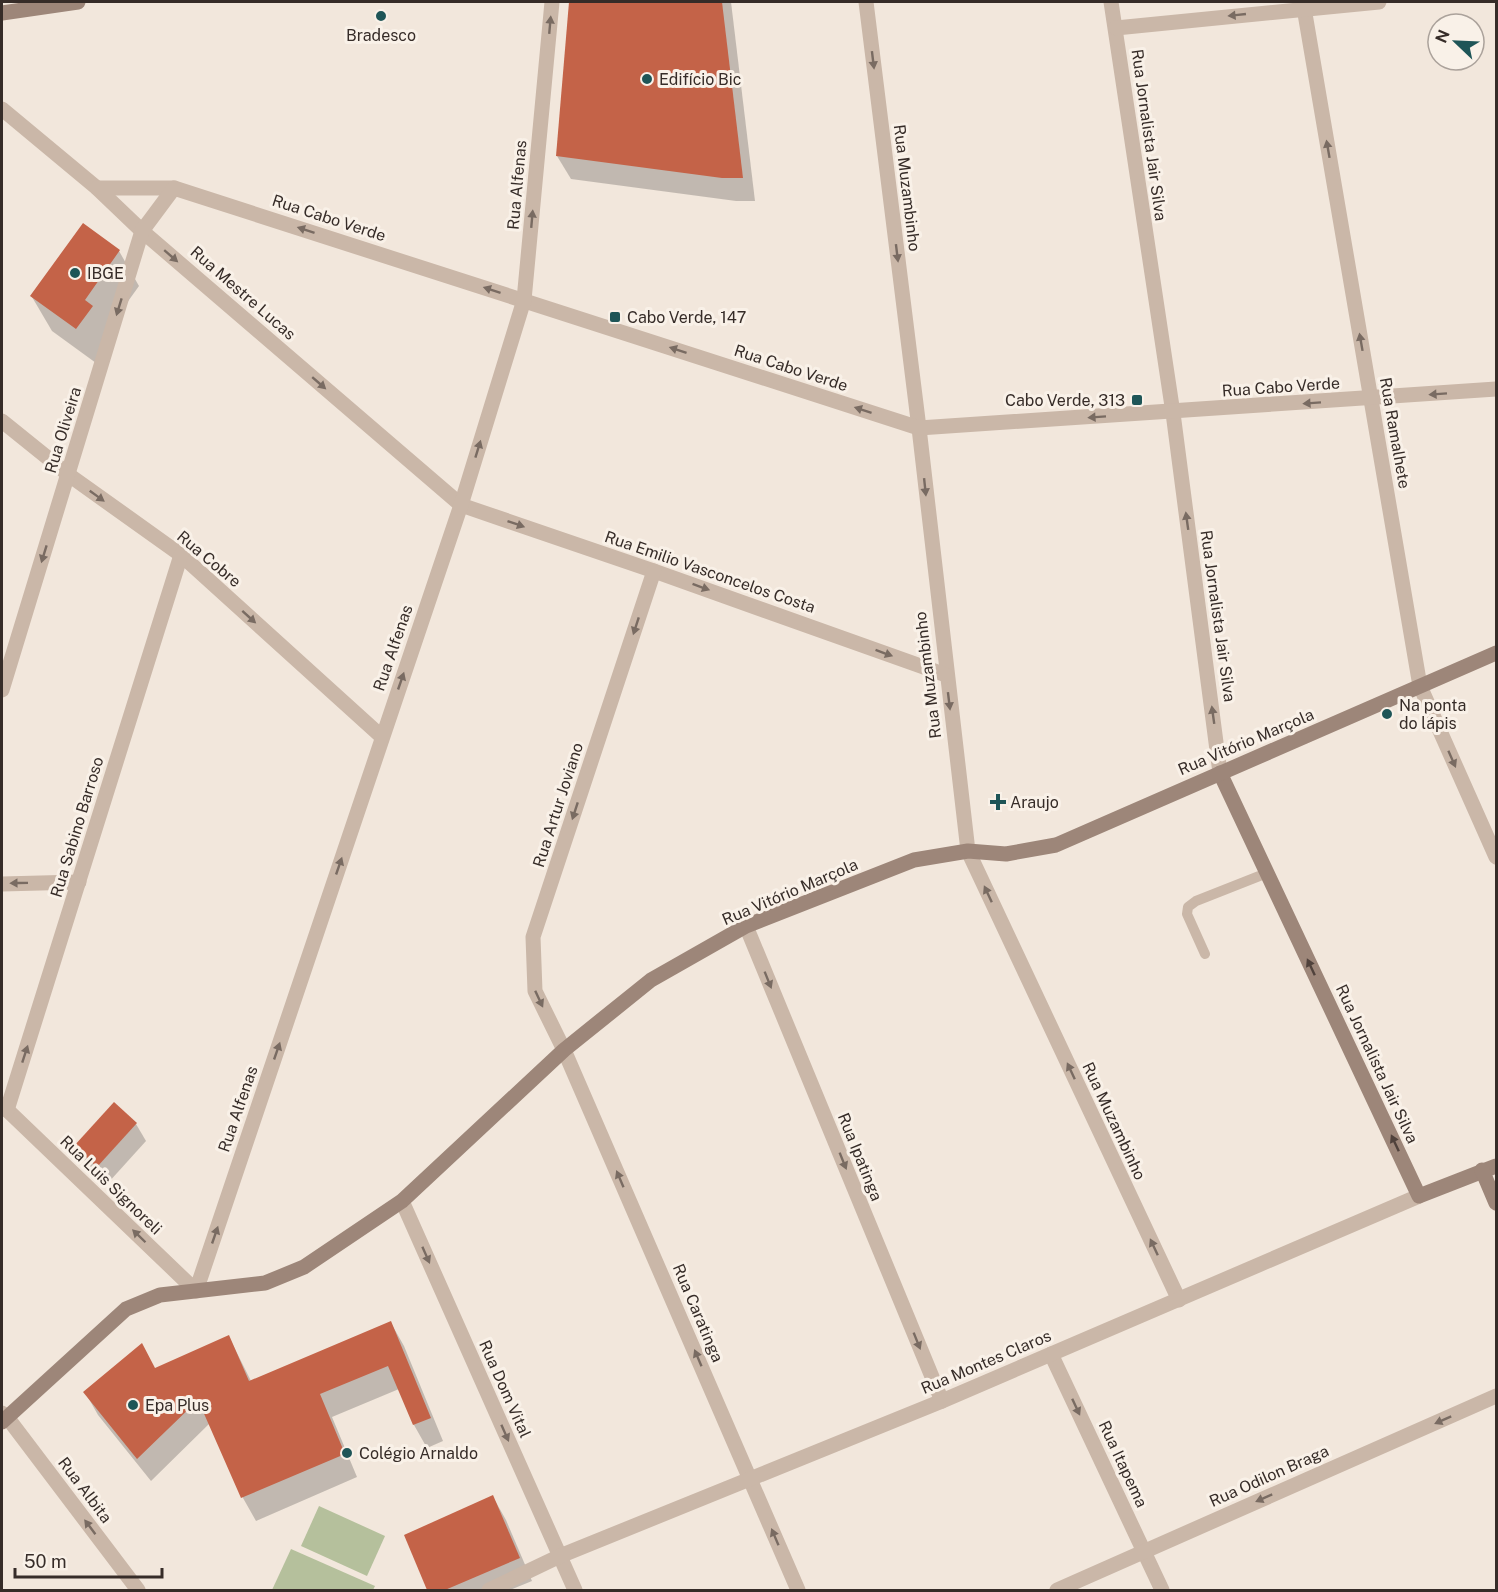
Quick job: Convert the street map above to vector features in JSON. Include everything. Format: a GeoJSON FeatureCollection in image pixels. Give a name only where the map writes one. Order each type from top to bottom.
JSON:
{"type":"FeatureCollection","features":[{"type":"Feature","properties":{"kind":"street"},"geometry":{"type":"LineString","coordinates":[[2,13],[78,2]]}},
{"type":"Feature","properties":{"kind":"street","name":"Rua Alfenas"},"geometry":{"type":"LineString","coordinates":[[196,1291],[461,505],[524,300],[552,2]]}},
{"type":"Feature","properties":{"kind":"street","name":"Rua Muzambinho"},"geometry":{"type":"LineString","coordinates":[[866,2],[919,428],[968,851],[1179,1300]]}},
{"type":"Feature","properties":{"kind":"street","name":"Rua Jornalista Jair Silva"},"geometry":{"type":"LineString","coordinates":[[1111,2],[1173,412],[1220,773],[1419,1196]]}},
{"type":"Feature","properties":{"kind":"street"},"geometry":{"type":"LineString","coordinates":[[1116,28],[1303,5],[1379,2]]}},
{"type":"Feature","properties":{"kind":"street","name":"Rua Ramalhete"},"geometry":{"type":"LineString","coordinates":[[1303,5],[1420,686],[1497,857]]}},
{"type":"Feature","properties":{"kind":"street","name":"Rua Mestre Lucas"},"geometry":{"type":"LineString","coordinates":[[2,109],[98,188],[142,231],[461,505]]}},
{"type":"Feature","properties":{"kind":"street","name":"Rua Cabo Verde"},"geometry":{"type":"LineString","coordinates":[[98,188],[174,188],[919,428],[1497,389]]}},
{"type":"Feature","properties":{"kind":"street","name":"Rua Oliveira"},"geometry":{"type":"LineString","coordinates":[[2,690],[142,231],[174,188]]}},
{"type":"Feature","properties":{"kind":"street","name":"Rua Cobre"},"geometry":{"type":"LineString","coordinates":[[2,421],[69,475],[181,555],[382,737]]}},
{"type":"Feature","properties":{"kind":"street","name":"Rua Emilio Vasconcelos Costa"},"geometry":{"type":"LineString","coordinates":[[461,505],[946,675]]}},
{"type":"Feature","properties":{"kind":"street","name":"Rua Sabino Barroso"},"geometry":{"type":"LineString","coordinates":[[4,1107],[79,882],[181,555]]}},
{"type":"Feature","properties":{"kind":"street","name":"Rua Artur Joviano"},"geometry":{"type":"LineString","coordinates":[[564,1050],[535,991],[533,937],[654,571]]}},
{"type":"Feature","properties":{"kind":"street","name":"Rua Vitório Marçola"},"geometry":{"type":"LineString","coordinates":[[3,1418],[126,1309],[160,1296],[265,1283],[304,1267],[402,1202],[564,1050],[651,981],[746,926],[914,860],[968,851],[1006,854],[1056,844],[1497,653]]}},
{"type":"Feature","properties":{"kind":"street"},"geometry":{"type":"LineString","coordinates":[[2,884],[79,882]]}},
{"type":"Feature","properties":{"kind":"street","name":"Rua Ipatinga"},"geometry":{"type":"LineString","coordinates":[[746,926],[942,1401]]}},
{"type":"Feature","properties":{"kind":"street","name":"Rua Caratinga"},"geometry":{"type":"LineString","coordinates":[[564,1050],[798,1590]]}},
{"type":"Feature","properties":{"kind":"street","name":"Rua Luis Signoreli"},"geometry":{"type":"LineString","coordinates":[[4,1107],[196,1291]]}},
{"type":"Feature","properties":{"kind":"street"},"geometry":{"type":"LineString","coordinates":[[1489,1168],[1497,1203]]}},
{"type":"Feature","properties":{"kind":"street","name":"Rua Montes Claros"},"geometry":{"type":"LineString","coordinates":[[489,1590],[560,1556],[942,1401],[1489,1168]]}},
{"type":"Feature","properties":{"kind":"street","name":"Rua Dom Vital"},"geometry":{"type":"LineString","coordinates":[[402,1202],[575,1590]]}},
{"type":"Feature","properties":{"kind":"street","name":"Rua Itapema"},"geometry":{"type":"LineString","coordinates":[[1051,1354],[1162,1590]]}},
{"type":"Feature","properties":{"kind":"street","name":"Rua Odilon Braga"},"geometry":{"type":"LineString","coordinates":[[1057,1590],[1497,1396]]}},
{"type":"Feature","properties":{"kind":"street","name":"Rua Albita"},"geometry":{"type":"LineString","coordinates":[[3,1418],[138,1590]]}},
{"type":"Feature","properties":{"kind":"lane"},"geometry":{"type":"LineString","coordinates":[[1205,954],[1188,914],[1188,907],[1196,901],[1267,873]]}},
{"type":"Feature","properties":{"kind":"green space"},"geometry":{"type":"Polygon","coordinates":[[[319,1506],[385,1536],[367,1576],[301,1546],[319,1506]]]}},
{"type":"Feature","properties":{"kind":"green space"},"geometry":{"type":"Polygon","coordinates":[[[291,1549],[375,1586],[373,1590],[272,1590],[291,1549]]]}},
{"type":"Feature","properties":{"kind":"building","name":"Edifício Bic"},"geometry":{"type":"Polygon","coordinates":[[[569,2],[722,2],[743,178],[722,178],[556,156],[569,2]]]}},
{"type":"Feature","properties":{"kind":"building","name":"IBGE"},"geometry":{"type":"Polygon","coordinates":[[[83,223],[120,250],[85,300],[93,306],[76,329],[30,296],[83,223]]]}},
{"type":"Feature","properties":{"kind":"building"},"geometry":{"type":"Polygon","coordinates":[[[114,1102],[137,1123],[97,1167],[74,1146],[114,1102]]]}},
{"type":"Feature","properties":{"kind":"building"},"geometry":{"type":"Polygon","coordinates":[[[391,1321],[431,1418],[413,1425],[388,1366],[320,1394],[345,1454],[241,1498],[198,1400],[137,1459],[83,1392],[142,1343],[155,1368],[229,1335],[249,1381],[391,1321]]]}},
{"type":"Feature","properties":{"kind":"building"},"geometry":{"type":"Polygon","coordinates":[[[493,1495],[520,1558],[445,1590],[427,1590],[404,1535],[493,1495]]]}},
{"type":"Feature","properties":{"kind":"place","name":"Bradesco"},"geometry":{"type":"Point","coordinates":[381,16]}},
{"type":"Feature","properties":{"kind":"place","name":"Edifício Bic"},"geometry":{"type":"Point","coordinates":[647,79]}},
{"type":"Feature","properties":{"kind":"place","name":"IBGE"},"geometry":{"type":"Point","coordinates":[75,273]}},
{"type":"Feature","properties":{"kind":"place","name":"Cabo Verde, 147"},"geometry":{"type":"Point","coordinates":[615,317]}},
{"type":"Feature","properties":{"kind":"place","name":"Cabo Verde, 313"},"geometry":{"type":"Point","coordinates":[1137,400]}},
{"type":"Feature","properties":{"kind":"place","name":"Na ponta do lápis"},"geometry":{"type":"Point","coordinates":[1387,714]}},
{"type":"Feature","properties":{"kind":"place","name":"Araujo"},"geometry":{"type":"Point","coordinates":[998,802]}},
{"type":"Feature","properties":{"kind":"place","name":"Epa Plus"},"geometry":{"type":"Point","coordinates":[133,1405]}},
{"type":"Feature","properties":{"kind":"place","name":"Colégio Arnaldo"},"geometry":{"type":"Point","coordinates":[347,1453]}}]}
